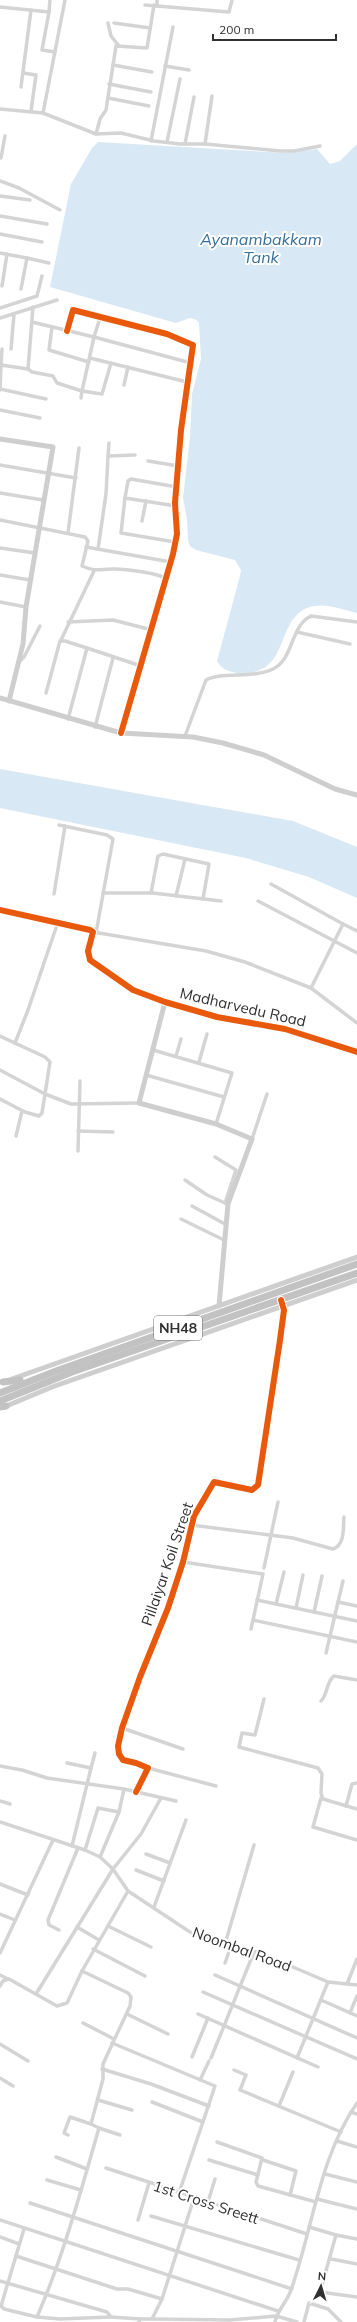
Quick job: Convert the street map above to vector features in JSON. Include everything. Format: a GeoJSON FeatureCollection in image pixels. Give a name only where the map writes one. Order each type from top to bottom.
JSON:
{"type":"FeatureCollection","features":[{"type":"Feature","properties":{"kind":"highway","name":"NH48"},"geometry":{"type":"LineString","coordinates":[[0,1393],[65,1367],[357,1264]]}},
{"type":"Feature","properties":{"kind":"highway","name":"NH48"},"geometry":{"type":"LineString","coordinates":[[0,1401],[72,1372],[282,1303],[357,1273]]}},
{"type":"Feature","properties":{"kind":"highway"},"geometry":{"type":"LineString","coordinates":[[1,1383],[16,1382],[65,1367]]}},
{"type":"Feature","properties":{"kind":"street"},"geometry":{"type":"LineString","coordinates":[[50,0],[50,12],[42,50],[55,52]]}},
{"type":"Feature","properties":{"kind":"street"},"geometry":{"type":"LineString","coordinates":[[43,113],[65,0]]}},
{"type":"Feature","properties":{"kind":"street"},"geometry":{"type":"LineString","coordinates":[[96,134],[100,119],[106,110],[116,46],[147,48],[157,0]]}},
{"type":"Feature","properties":{"kind":"street"},"geometry":{"type":"LineString","coordinates":[[145,5],[229,12],[232,0]]}},
{"type":"Feature","properties":{"kind":"street"},"geometry":{"type":"LineString","coordinates":[[0,7],[50,12]]}},
{"type":"Feature","properties":{"kind":"street"},"geometry":{"type":"LineString","coordinates":[[21,87],[31,10]]}},
{"type":"Feature","properties":{"kind":"street"},"geometry":{"type":"LineString","coordinates":[[108,23],[112,36],[119,46]]}},
{"type":"Feature","properties":{"kind":"street"},"geometry":{"type":"LineString","coordinates":[[114,24],[150,28]]}},
{"type":"Feature","properties":{"kind":"street"},"geometry":{"type":"LineString","coordinates":[[151,141],[173,27]]}},
{"type":"Feature","properties":{"kind":"street"},"geometry":{"type":"LineString","coordinates":[[112,65],[152,72]]}},
{"type":"Feature","properties":{"kind":"street"},"geometry":{"type":"LineString","coordinates":[[165,66],[189,70]]}},
{"type":"Feature","properties":{"kind":"street"},"geometry":{"type":"LineString","coordinates":[[23,73],[36,75],[31,111]]}},
{"type":"Feature","properties":{"kind":"street"},"geometry":{"type":"LineString","coordinates":[[167,142],[180,79]]}},
{"type":"Feature","properties":{"kind":"street"},"geometry":{"type":"LineString","coordinates":[[109,84],[151,92]]}},
{"type":"Feature","properties":{"kind":"street"},"geometry":{"type":"LineString","coordinates":[[205,144],[212,96]]}},
{"type":"Feature","properties":{"kind":"street"},"geometry":{"type":"LineString","coordinates":[[185,144],[194,97]]}},
{"type":"Feature","properties":{"kind":"street"},"geometry":{"type":"LineString","coordinates":[[108,98],[149,106]]}},
{"type":"Feature","properties":{"kind":"street"},"geometry":{"type":"LineString","coordinates":[[0,109],[43,113],[96,134],[121,133],[151,141],[280,151],[294,151],[320,146]]}},
{"type":"Feature","properties":{"kind":"street"},"geometry":{"type":"LineString","coordinates":[[0,159],[5,136]]}},
{"type":"Feature","properties":{"kind":"street"},"geometry":{"type":"LineString","coordinates":[[0,181],[19,188],[60,210]]}},
{"type":"Feature","properties":{"kind":"street"},"geometry":{"type":"LineString","coordinates":[[0,196],[30,200]]}},
{"type":"Feature","properties":{"kind":"street"},"geometry":{"type":"LineString","coordinates":[[0,216],[48,224]]}},
{"type":"Feature","properties":{"kind":"street"},"geometry":{"type":"LineString","coordinates":[[0,234],[42,242]]}},
{"type":"Feature","properties":{"kind":"street"},"geometry":{"type":"LineString","coordinates":[[0,253],[49,263]]}},
{"type":"Feature","properties":{"kind":"street"},"geometry":{"type":"LineString","coordinates":[[2,286],[7,254]]}},
{"type":"Feature","properties":{"kind":"street"},"geometry":{"type":"LineString","coordinates":[[21,289],[27,258]]}},
{"type":"Feature","properties":{"kind":"street"},"geometry":{"type":"LineString","coordinates":[[0,308],[38,296],[42,276]]}},
{"type":"Feature","properties":{"kind":"street"},"geometry":{"type":"LineString","coordinates":[[0,318],[57,300]]}},
{"type":"Feature","properties":{"kind":"street"},"geometry":{"type":"LineString","coordinates":[[28,369],[33,308]]}},
{"type":"Feature","properties":{"kind":"street"},"geometry":{"type":"LineString","coordinates":[[67,331],[73,310],[190,342],[193,345],[187,382],[178,466],[176,542],[172,562],[166,578],[122,733]]}},
{"type":"Feature","properties":{"kind":"street"},"geometry":{"type":"LineString","coordinates":[[11,349],[14,314]]}},
{"type":"Feature","properties":{"kind":"street"},"geometry":{"type":"LineString","coordinates":[[81,398],[94,337],[100,318]]}},
{"type":"Feature","properties":{"kind":"street"},"geometry":{"type":"LineString","coordinates":[[32,322],[191,362]]}},
{"type":"Feature","properties":{"kind":"street"},"geometry":{"type":"LineString","coordinates":[[52,327],[49,350],[89,360],[111,363],[187,382]]}},
{"type":"Feature","properties":{"kind":"street"},"geometry":{"type":"LineString","coordinates":[[2,349],[0,390],[46,399]]}},
{"type":"Feature","properties":{"kind":"street"},"geometry":{"type":"LineString","coordinates":[[1,365],[28,369],[32,372],[52,376],[57,383],[82,391],[102,394],[111,363]]}},
{"type":"Feature","properties":{"kind":"street"},"geometry":{"type":"LineString","coordinates":[[124,385],[128,367]]}},
{"type":"Feature","properties":{"kind":"street"},"geometry":{"type":"LineString","coordinates":[[0,410],[40,418]]}},
{"type":"Feature","properties":{"kind":"street"},"geometry":{"type":"LineString","coordinates":[[0,439],[53,447],[30,580],[23,644],[9,701]]}},
{"type":"Feature","properties":{"kind":"street"},"geometry":{"type":"LineString","coordinates":[[98,549],[106,494],[109,443]]}},
{"type":"Feature","properties":{"kind":"street"},"geometry":{"type":"LineString","coordinates":[[68,533],[79,448]]}},
{"type":"Feature","properties":{"kind":"street"},"geometry":{"type":"LineString","coordinates":[[108,456],[136,455]]}},
{"type":"Feature","properties":{"kind":"street"},"geometry":{"type":"LineString","coordinates":[[148,461],[178,466]]}},
{"type":"Feature","properties":{"kind":"street"},"geometry":{"type":"LineString","coordinates":[[0,466],[76,478]]}},
{"type":"Feature","properties":{"kind":"street"},"geometry":{"type":"LineString","coordinates":[[176,542],[121,533],[128,481],[131,479],[177,487]]}},
{"type":"Feature","properties":{"kind":"street"},"geometry":{"type":"LineString","coordinates":[[0,493],[43,500]]}},
{"type":"Feature","properties":{"kind":"street"},"geometry":{"type":"LineString","coordinates":[[125,498],[176,506]]}},
{"type":"Feature","properties":{"kind":"street"},"geometry":{"type":"LineString","coordinates":[[142,521],[146,501]]}},
{"type":"Feature","properties":{"kind":"street"},"geometry":{"type":"LineString","coordinates":[[0,520],[68,533],[85,538],[88,541],[82,566],[94,571],[116,569],[140,572],[166,578]]}},
{"type":"Feature","properties":{"kind":"street"},"geometry":{"type":"LineString","coordinates":[[86,547],[172,562]]}},
{"type":"Feature","properties":{"kind":"street"},"geometry":{"type":"LineString","coordinates":[[0,548],[35,553]]}},
{"type":"Feature","properties":{"kind":"street"},"geometry":{"type":"LineString","coordinates":[[46,693],[61,640],[68,622],[82,599],[94,571]]}},
{"type":"Feature","properties":{"kind":"street"},"geometry":{"type":"LineString","coordinates":[[0,575],[30,580]]}},
{"type":"Feature","properties":{"kind":"street"},"geometry":{"type":"LineString","coordinates":[[0,602],[26,607]]}},
{"type":"Feature","properties":{"kind":"street"},"geometry":{"type":"LineString","coordinates":[[185,736],[206,680],[261,673],[273,669],[280,664],[287,655],[301,623],[311,616],[357,622]]}},
{"type":"Feature","properties":{"kind":"street"},"geometry":{"type":"LineString","coordinates":[[68,622],[113,620],[152,630]]}},
{"type":"Feature","properties":{"kind":"street"},"geometry":{"type":"LineString","coordinates":[[18,662],[24,657],[40,626]]}},
{"type":"Feature","properties":{"kind":"street"},"geometry":{"type":"LineString","coordinates":[[297,632],[350,644]]}},
{"type":"Feature","properties":{"kind":"street"},"geometry":{"type":"LineString","coordinates":[[61,640],[141,666]]}},
{"type":"Feature","properties":{"kind":"street"},"geometry":{"type":"LineString","coordinates":[[68,718],[87,648]]}},
{"type":"Feature","properties":{"kind":"street"},"geometry":{"type":"LineString","coordinates":[[95,727],[113,658]]}},
{"type":"Feature","properties":{"kind":"street"},"geometry":{"type":"LineString","coordinates":[[0,698],[95,727],[122,733],[185,736],[223,743],[264,755],[335,789],[357,795]]}},
{"type":"Feature","properties":{"kind":"street"},"geometry":{"type":"LineString","coordinates":[[59,825],[107,835],[113,839],[95,933]]}},
{"type":"Feature","properties":{"kind":"street"},"geometry":{"type":"LineString","coordinates":[[54,894],[66,826]]}},
{"type":"Feature","properties":{"kind":"street"},"geometry":{"type":"LineString","coordinates":[[151,893],[158,856],[163,854],[209,864],[203,899]]}},
{"type":"Feature","properties":{"kind":"street"},"geometry":{"type":"LineString","coordinates":[[176,896],[184,859]]}},
{"type":"Feature","properties":{"kind":"street"},"geometry":{"type":"LineString","coordinates":[[271,884],[357,931]]}},
{"type":"Feature","properties":{"kind":"street"},"geometry":{"type":"LineString","coordinates":[[103,893],[151,893],[221,901]]}},
{"type":"Feature","properties":{"kind":"street"},"geometry":{"type":"LineString","coordinates":[[258,901],[357,953]]}},
{"type":"Feature","properties":{"kind":"street"},"geometry":{"type":"LineString","coordinates":[[0,910],[87,928],[95,933],[206,952],[245,962],[311,988],[357,1023]]}},
{"type":"Feature","properties":{"kind":"street"},"geometry":{"type":"LineString","coordinates":[[15,1043],[58,922]]}},
{"type":"Feature","properties":{"kind":"street"},"geometry":{"type":"LineString","coordinates":[[311,988],[343,924]]}},
{"type":"Feature","properties":{"kind":"street","name":"Madharvedu Road"},"geometry":{"type":"LineString","coordinates":[[95,933],[88,954],[92,963],[133,990],[165,1002],[217,1017],[285,1028],[357,1052]]}},
{"type":"Feature","properties":{"kind":"street"},"geometry":{"type":"LineString","coordinates":[[139,1103],[165,1002]]}},
{"type":"Feature","properties":{"kind":"street"},"geometry":{"type":"LineString","coordinates":[[198,1062],[207,1034]]}},
{"type":"Feature","properties":{"kind":"street"},"geometry":{"type":"LineString","coordinates":[[0,1036],[45,1058],[50,1062],[42,1113],[39,1116],[22,1111],[0,1100]]}},
{"type":"Feature","properties":{"kind":"street"},"geometry":{"type":"LineString","coordinates":[[176,1056],[181,1039]]}},
{"type":"Feature","properties":{"kind":"street"},"geometry":{"type":"LineString","coordinates":[[153,1050],[232,1073],[216,1124]]}},
{"type":"Feature","properties":{"kind":"street"},"geometry":{"type":"LineString","coordinates":[[0,1070],[45,1094],[63,1101],[79,1105],[104,1102],[139,1103],[216,1124],[252,1138]]}},
{"type":"Feature","properties":{"kind":"street"},"geometry":{"type":"LineString","coordinates":[[146,1075],[224,1097]]}},
{"type":"Feature","properties":{"kind":"street"},"geometry":{"type":"LineString","coordinates":[[78,1151],[80,1081]]}},
{"type":"Feature","properties":{"kind":"street"},"geometry":{"type":"LineString","coordinates":[[219,1306],[227,1204],[267,1094]]}},
{"type":"Feature","properties":{"kind":"street"},"geometry":{"type":"LineString","coordinates":[[16,1136],[22,1111]]}},
{"type":"Feature","properties":{"kind":"street"},"geometry":{"type":"LineString","coordinates":[[78,1131],[113,1132]]}},
{"type":"Feature","properties":{"kind":"street"},"geometry":{"type":"LineString","coordinates":[[214,1157],[238,1171]]}},
{"type":"Feature","properties":{"kind":"street"},"geometry":{"type":"LineString","coordinates":[[185,1180],[207,1195],[227,1204]]}},
{"type":"Feature","properties":{"kind":"street"},"geometry":{"type":"LineString","coordinates":[[192,1206],[225,1224]]}},
{"type":"Feature","properties":{"kind":"street"},"geometry":{"type":"LineString","coordinates":[[181,1219],[224,1240]]}},
{"type":"Feature","properties":{"kind":"street"},"geometry":{"type":"LineString","coordinates":[[1,1383],[357,1257]]}},
{"type":"Feature","properties":{"kind":"street"},"geometry":{"type":"LineString","coordinates":[[2,1407],[52,1387],[282,1303],[357,1280]]}},
{"type":"Feature","properties":{"kind":"street","name":"Pillaiyar Koil Street"},"geometry":{"type":"LineString","coordinates":[[148,1768],[123,1760],[120,1756],[118,1746],[122,1728],[183,1562],[191,1525],[196,1510],[214,1482],[252,1490],[258,1485],[280,1340],[282,1303]]}},
{"type":"Feature","properties":{"kind":"street"},"geometry":{"type":"LineString","coordinates":[[264,1568],[278,1502]]}},
{"type":"Feature","properties":{"kind":"street"},"geometry":{"type":"LineString","coordinates":[[191,1525],[271,1534],[294,1538],[333,1549],[338,1547],[341,1543],[344,1517]]}},
{"type":"Feature","properties":{"kind":"street"},"geometry":{"type":"LineString","coordinates":[[183,1562],[263,1574],[251,1629]]}},
{"type":"Feature","properties":{"kind":"street"},"geometry":{"type":"LineString","coordinates":[[276,1604],[284,1572]]}},
{"type":"Feature","properties":{"kind":"street"},"geometry":{"type":"LineString","coordinates":[[296,1608],[303,1575]]}},
{"type":"Feature","properties":{"kind":"street"},"geometry":{"type":"LineString","coordinates":[[314,1612],[322,1576]]}},
{"type":"Feature","properties":{"kind":"street"},"geometry":{"type":"LineString","coordinates":[[326,1653],[343,1580]]}},
{"type":"Feature","properties":{"kind":"street"},"geometry":{"type":"LineString","coordinates":[[257,1600],[357,1621]]}},
{"type":"Feature","properties":{"kind":"street"},"geometry":{"type":"LineString","coordinates":[[338,1602],[357,1606]]}},
{"type":"Feature","properties":{"kind":"street"},"geometry":{"type":"LineString","coordinates":[[253,1620],[357,1642]]}},
{"type":"Feature","properties":{"kind":"street"},"geometry":{"type":"LineString","coordinates":[[321,1701],[327,1695],[330,1680],[334,1676],[357,1680]]}},
{"type":"Feature","properties":{"kind":"street"},"geometry":{"type":"LineString","coordinates":[[264,1699],[255,1736],[242,1733],[239,1747],[318,1768],[322,1774],[321,1798],[312,1824],[315,1829],[357,1840]]}},
{"type":"Feature","properties":{"kind":"street"},"geometry":{"type":"LineString","coordinates":[[122,1728],[183,1749]]}},
{"type":"Feature","properties":{"kind":"street"},"geometry":{"type":"LineString","coordinates":[[72,1846],[95,1753]]}},
{"type":"Feature","properties":{"kind":"street"},"geometry":{"type":"LineString","coordinates":[[67,1763],[91,1768]]}},
{"type":"Feature","properties":{"kind":"street"},"geometry":{"type":"LineString","coordinates":[[0,1766],[48,1778],[124,1789],[176,1801]]}},
{"type":"Feature","properties":{"kind":"street"},"geometry":{"type":"LineString","coordinates":[[136,1792],[148,1768],[216,1786]]}},
{"type":"Feature","properties":{"kind":"street"},"geometry":{"type":"LineString","coordinates":[[346,1806],[352,1784],[357,1783]]}},
{"type":"Feature","properties":{"kind":"street"},"geometry":{"type":"LineString","coordinates":[[100,1857],[119,1812],[124,1789]]}},
{"type":"Feature","properties":{"kind":"street"},"geometry":{"type":"LineString","coordinates":[[36,1994],[113,1870],[141,1834],[161,1798]]}},
{"type":"Feature","properties":{"kind":"street"},"geometry":{"type":"LineString","coordinates":[[321,1798],[357,1809]]}},
{"type":"Feature","properties":{"kind":"street"},"geometry":{"type":"LineString","coordinates":[[0,1802],[10,1804]]}},
{"type":"Feature","properties":{"kind":"street"},"geometry":{"type":"LineString","coordinates":[[85,1850],[98,1808],[119,1812]]}},
{"type":"Feature","properties":{"kind":"street"},"geometry":{"type":"LineString","coordinates":[[154,1907],[186,1820]]}},
{"type":"Feature","properties":{"kind":"street","name":"Noombal Road"},"geometry":{"type":"LineString","coordinates":[[0,1822],[85,1850],[100,1857],[113,1870],[128,1891],[193,1934],[254,1952],[328,1982],[357,1985]]}},
{"type":"Feature","properties":{"kind":"street"},"geometry":{"type":"LineString","coordinates":[[0,1953],[2,1943],[28,1894],[53,1840]]}},
{"type":"Feature","properties":{"kind":"street"},"geometry":{"type":"LineString","coordinates":[[225,1944],[254,1845]]}},
{"type":"Feature","properties":{"kind":"street"},"geometry":{"type":"LineString","coordinates":[[59,1930],[49,1925],[48,1920],[78,1848]]}},
{"type":"Feature","properties":{"kind":"street"},"geometry":{"type":"LineString","coordinates":[[146,1854],[170,1863]]}},
{"type":"Feature","properties":{"kind":"street"},"geometry":{"type":"LineString","coordinates":[[136,1870],[164,1881]]}},
{"type":"Feature","properties":{"kind":"street"},"geometry":{"type":"LineString","coordinates":[[0,1884],[28,1894]]}},
{"type":"Feature","properties":{"kind":"street"},"geometry":{"type":"LineString","coordinates":[[0,1975],[57,2006],[63,2006],[67,2003],[93,1949],[128,1891]]}},
{"type":"Feature","properties":{"kind":"street"},"geometry":{"type":"LineString","coordinates":[[0,1914],[15,1920]]}},
{"type":"Feature","properties":{"kind":"street"},"geometry":{"type":"LineString","coordinates":[[108,1926],[151,1947]]}},
{"type":"Feature","properties":{"kind":"street"},"geometry":{"type":"LineString","coordinates":[[77,1927],[99,1940]]}},
{"type":"Feature","properties":{"kind":"street"},"geometry":{"type":"LineString","coordinates":[[225,1963],[231,1946]]}},
{"type":"Feature","properties":{"kind":"street"},"geometry":{"type":"LineString","coordinates":[[93,1949],[145,1976]]}},
{"type":"Feature","properties":{"kind":"street"},"geometry":{"type":"LineString","coordinates":[[200,2080],[234,2006],[254,1952]]}},
{"type":"Feature","properties":{"kind":"street"},"geometry":{"type":"LineString","coordinates":[[347,1984],[357,1959]]}},
{"type":"Feature","properties":{"kind":"street"},"geometry":{"type":"LineString","coordinates":[[82,1971],[128,1994],[131,1997],[127,2014],[102,2064],[103,2079],[91,2124]]}},
{"type":"Feature","properties":{"kind":"street"},"geometry":{"type":"LineString","coordinates":[[215,1975],[357,2038]]}},
{"type":"Feature","properties":{"kind":"street"},"geometry":{"type":"LineString","coordinates":[[0,1986],[3,1981],[9,1979]]}},
{"type":"Feature","properties":{"kind":"street"},"geometry":{"type":"LineString","coordinates":[[297,2058],[328,1982]]}},
{"type":"Feature","properties":{"kind":"street"},"geometry":{"type":"LineString","coordinates":[[203,1992],[357,2059]]}},
{"type":"Feature","properties":{"kind":"street"},"geometry":{"type":"LineString","coordinates":[[350,2013],[357,1996]]}},
{"type":"Feature","properties":{"kind":"street"},"geometry":{"type":"LineString","coordinates":[[321,2000],[357,2016]]}},
{"type":"Feature","properties":{"kind":"street"},"geometry":{"type":"LineString","coordinates":[[127,2014],[168,2034]]}},
{"type":"Feature","properties":{"kind":"street"},"geometry":{"type":"LineString","coordinates":[[198,2014],[318,2067]]}},
{"type":"Feature","properties":{"kind":"street"},"geometry":{"type":"LineString","coordinates":[[192,2056],[208,2018]]}},
{"type":"Feature","properties":{"kind":"street"},"geometry":{"type":"LineString","coordinates":[[84,2023],[113,2041],[215,2086],[179,2193]]}},
{"type":"Feature","properties":{"kind":"street"},"geometry":{"type":"LineString","coordinates":[[0,2044],[28,2061]]}},
{"type":"Feature","properties":{"kind":"street"},"geometry":{"type":"LineString","coordinates":[[102,2069],[151,2084],[209,2106]]}},
{"type":"Feature","properties":{"kind":"street"},"geometry":{"type":"LineString","coordinates":[[234,2070],[246,2075],[240,2090],[341,2132]]}},
{"type":"Feature","properties":{"kind":"street"},"geometry":{"type":"LineString","coordinates":[[279,2106],[293,2072]]}},
{"type":"Feature","properties":{"kind":"street"},"geometry":{"type":"LineString","coordinates":[[0,2078],[13,2086]]}},
{"type":"Feature","properties":{"kind":"street"},"geometry":{"type":"LineString","coordinates":[[98,2100],[132,2110]]}},
{"type":"Feature","properties":{"kind":"street"},"geometry":{"type":"LineString","coordinates":[[152,2102],[203,2122]]}},
{"type":"Feature","properties":{"kind":"street"},"geometry":{"type":"LineString","coordinates":[[275,2322],[278,2311],[292,2289],[316,2200],[337,2141],[357,2103]]}},
{"type":"Feature","properties":{"kind":"street"},"geometry":{"type":"LineString","coordinates":[[351,2112],[357,2114]]}},
{"type":"Feature","properties":{"kind":"street"},"geometry":{"type":"LineString","coordinates":[[68,2135],[64,2133],[70,2117],[120,2135]]}},
{"type":"Feature","properties":{"kind":"street"},"geometry":{"type":"LineString","coordinates":[[37,2317],[47,2294],[81,2190],[99,2128]]}},
{"type":"Feature","properties":{"kind":"street"},"geometry":{"type":"LineString","coordinates":[[337,2141],[357,2147]]}},
{"type":"Feature","properties":{"kind":"street"},"geometry":{"type":"LineString","coordinates":[[217,2142],[261,2157],[262,2160],[296,2171],[290,2195]]}},
{"type":"Feature","properties":{"kind":"street"},"geometry":{"type":"LineString","coordinates":[[56,2157],[87,2169]]}},
{"type":"Feature","properties":{"kind":"street"},"geometry":{"type":"LineString","coordinates":[[209,2160],[258,2175]]}},
{"type":"Feature","properties":{"kind":"street"},"geometry":{"type":"LineString","coordinates":[[262,2160],[256,2182],[258,2186],[290,2195],[357,2209]]}},
{"type":"Feature","properties":{"kind":"street","name":"1st Cross Sreett"},"geometry":{"type":"LineString","coordinates":[[106,2168],[307,2234]]}},
{"type":"Feature","properties":{"kind":"street"},"geometry":{"type":"LineString","coordinates":[[325,2174],[357,2182]]}},
{"type":"Feature","properties":{"kind":"street"},"geometry":{"type":"LineString","coordinates":[[208,2202],[215,2178]]}},
{"type":"Feature","properties":{"kind":"street"},"geometry":{"type":"LineString","coordinates":[[47,2180],[81,2190]]}},
{"type":"Feature","properties":{"kind":"street"},"geometry":{"type":"LineString","coordinates":[[138,2220],[149,2183]]}},
{"type":"Feature","properties":{"kind":"street"},"geometry":{"type":"LineString","coordinates":[[152,2319],[162,2299],[194,2198]]}},
{"type":"Feature","properties":{"kind":"street"},"geometry":{"type":"LineString","coordinates":[[30,2203],[292,2289]]}},
{"type":"Feature","properties":{"kind":"street"},"geometry":{"type":"LineString","coordinates":[[151,2216],[299,2260]]}},
{"type":"Feature","properties":{"kind":"street"},"geometry":{"type":"LineString","coordinates":[[0,2220],[169,2277],[278,2311]]}},
{"type":"Feature","properties":{"kind":"street"},"geometry":{"type":"LineString","coordinates":[[309,2227],[357,2240]]}},
{"type":"Feature","properties":{"kind":"street"},"geometry":{"type":"LineString","coordinates":[[24,2229],[1,2306],[10,2310],[37,2317],[60,2319],[111,2317],[139,2321],[152,2319],[230,2320],[276,2316],[297,2322]]}},
{"type":"Feature","properties":{"kind":"street"},"geometry":{"type":"LineString","coordinates":[[336,2235],[320,2292],[357,2297]]}},
{"type":"Feature","properties":{"kind":"street"},"geometry":{"type":"LineString","coordinates":[[0,2237],[19,2244]]}},
{"type":"Feature","properties":{"kind":"street"},"geometry":{"type":"LineString","coordinates":[[16,2256],[117,2289],[128,2288],[162,2299]]}},
{"type":"Feature","properties":{"kind":"street"},"geometry":{"type":"LineString","coordinates":[[330,2259],[357,2264]]}},
{"type":"Feature","properties":{"kind":"street"},"geometry":{"type":"LineString","coordinates":[[0,2281],[107,2312],[111,2317]]}},
{"type":"Feature","properties":{"kind":"street"},"geometry":{"type":"LineString","coordinates":[[304,2322],[309,2303],[328,2309],[341,2322]]}},
{"type":"Feature","properties":{"kind":"water","name":"Ayanambakkam Tank"},"geometry":{"type":"Polygon","coordinates":[[[98,142],[286,153],[317,149],[330,164],[340,161],[357,144],[357,613],[330,606],[309,607],[303,610],[294,618],[288,627],[274,659],[266,667],[254,672],[231,672],[223,668],[217,661],[241,570],[235,560],[196,550],[190,546],[188,540],[187,519],[183,498],[190,437],[192,394],[201,359],[199,323],[197,320],[190,318],[176,323],[50,287],[71,184],[92,148],[98,142]]]}},
{"type":"Feature","properties":{"kind":"water"},"geometry":{"type":"Polygon","coordinates":[[[0,769],[293,821],[357,847],[357,898],[309,877],[246,858],[0,808],[0,769]]]}},
{"type":"Feature","properties":{"kind":"cycle path"},"geometry":{"type":"LineString","coordinates":[[67,331],[73,310],[167,334],[193,345],[181,430],[175,503],[177,534],[173,554],[121,733]]}},
{"type":"Feature","properties":{"kind":"cycle path"},"geometry":{"type":"LineString","coordinates":[[0,910],[90,930],[93,932],[88,951],[90,960],[133,990],[165,1002],[217,1017],[285,1029],[357,1052]]}},
{"type":"Feature","properties":{"kind":"cycle path"},"geometry":{"type":"LineString","coordinates":[[136,1792],[148,1768],[123,1760],[119,1754],[118,1746],[122,1728],[140,1677],[168,1608],[183,1562],[194,1516],[214,1482],[252,1490],[258,1485],[284,1310],[281,1300]]}}]}
